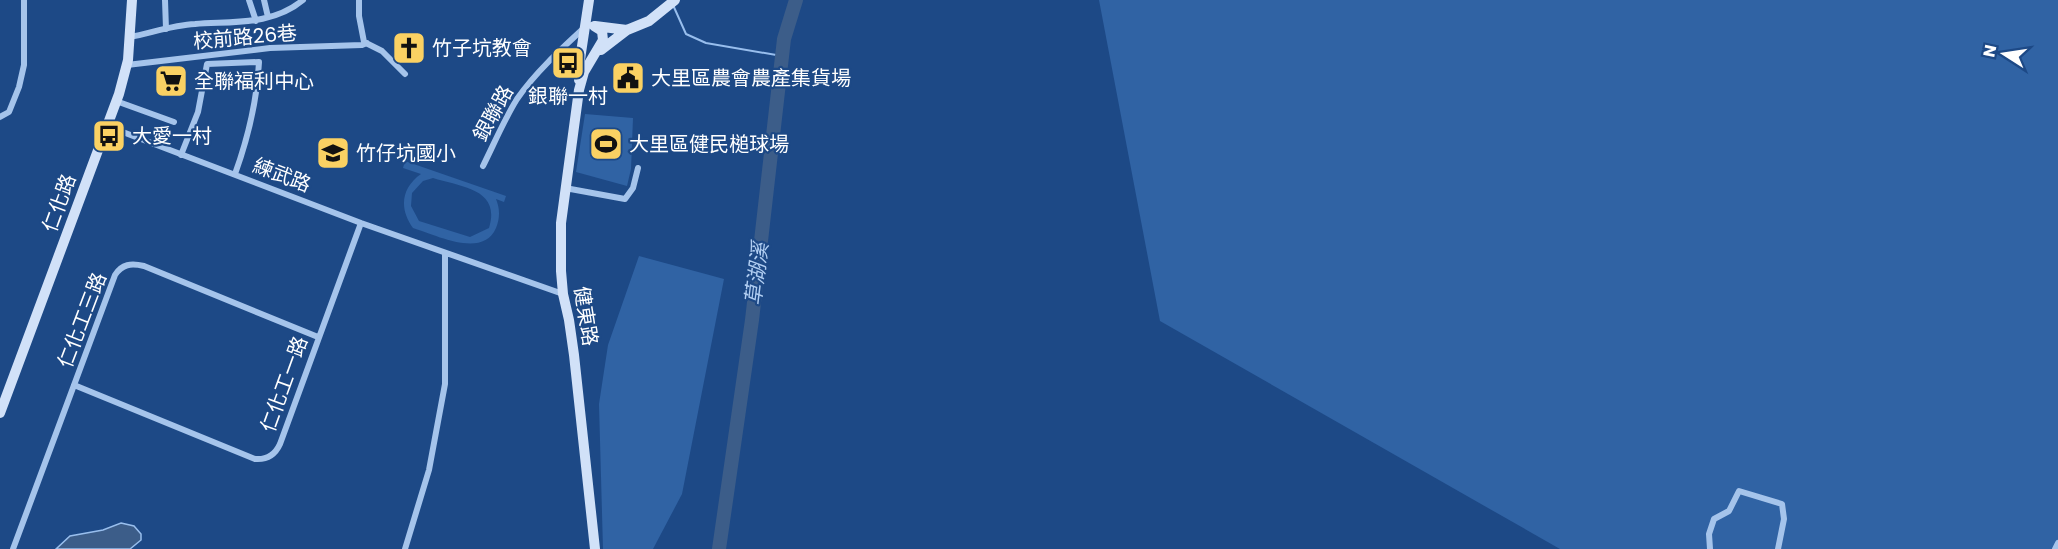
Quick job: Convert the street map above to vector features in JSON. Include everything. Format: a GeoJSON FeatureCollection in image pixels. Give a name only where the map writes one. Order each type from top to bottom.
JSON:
{"type":"FeatureCollection","features":[{"type":"Feature","properties":{"kind":"street"},"geometry":{"type":"LineString","coordinates":[[0,117],[9,112],[19,87],[24,58],[24,0]]}},
{"type":"Feature","properties":{"kind":"street","name":"仁化路"},"geometry":{"type":"LineString","coordinates":[[0,413],[116,101],[127,65],[132,0]]}},
{"type":"Feature","properties":{"kind":"street"},"geometry":{"type":"LineString","coordinates":[[165,0],[166,29]]}},
{"type":"Feature","properties":{"kind":"street"},"geometry":{"type":"LineString","coordinates":[[249,0],[256,21]]}},
{"type":"Feature","properties":{"kind":"street"},"geometry":{"type":"LineString","coordinates":[[264,0],[268,17]]}},
{"type":"Feature","properties":{"kind":"street"},"geometry":{"type":"LineString","coordinates":[[130,37],[193,24],[234,24],[256,21],[295,7],[303,0]]}},
{"type":"Feature","properties":{"kind":"street"},"geometry":{"type":"LineString","coordinates":[[359,0],[364,42],[382,51],[405,74]]}},
{"type":"Feature","properties":{"kind":"street","name":"健東路"},"geometry":{"type":"LineString","coordinates":[[592,58],[604,46],[627,30],[649,21],[671,3]]}},
{"type":"Feature","properties":{"kind":"street"},"geometry":{"type":"LineString","coordinates":[[588,7],[592,15],[588,44],[600,45],[604,34],[600,29],[591,29]]}},
{"type":"Feature","properties":{"kind":"street","name":"健東路"},"geometry":{"type":"LineString","coordinates":[[579,90],[579,66],[583,47],[591,29],[588,7]]}},
{"type":"Feature","properties":{"kind":"street"},"geometry":{"type":"LineString","coordinates":[[591,29],[627,30]]}},
{"type":"Feature","properties":{"kind":"street","name":"銀聯路"},"geometry":{"type":"LineString","coordinates":[[483,166],[520,95],[557,53],[591,29]]}},
{"type":"Feature","properties":{"kind":"street","name":"校前路26巷"},"geometry":{"type":"LineString","coordinates":[[127,65],[270,48],[367,44]]}},
{"type":"Feature","properties":{"kind":"street","name":"健東路"},"geometry":{"type":"LineString","coordinates":[[595,549],[574,355],[569,320],[562,294],[560,236],[579,90],[584,72],[600,45]]}},
{"type":"Feature","properties":{"kind":"street"},"geometry":{"type":"LineString","coordinates":[[181,155],[198,112],[207,64],[259,62],[258,89],[244,148],[235,174]]}},
{"type":"Feature","properties":{"kind":"street"},"geometry":{"type":"LineString","coordinates":[[116,101],[174,122]]}},
{"type":"Feature","properties":{"kind":"street","name":"練武路"},"geometry":{"type":"LineString","coordinates":[[107,126],[361,223],[562,294]]}},
{"type":"Feature","properties":{"kind":"street"},"geometry":{"type":"LineString","coordinates":[[565,188],[625,199],[633,188],[638,168]]}},
{"type":"Feature","properties":{"kind":"street","name":"仁化工一路"},"geometry":{"type":"LineString","coordinates":[[74,385],[255,459],[262,459],[277,452],[361,223]]}},
{"type":"Feature","properties":{"kind":"street"},"geometry":{"type":"LineString","coordinates":[[405,549],[429,470],[445,384],[445,253]]}},
{"type":"Feature","properties":{"kind":"street","name":"仁化工三路"},"geometry":{"type":"LineString","coordinates":[[13,549],[115,275],[120,269],[130,264],[144,266],[318,337]]}},
{"type":"Feature","properties":{"kind":"street"},"geometry":{"type":"LineString","coordinates":[[1710,549],[1709,534],[1714,519],[1729,512],[1739,491],[1782,504],[1784,519],[1778,549]]}},
{"type":"Feature","properties":{"kind":"street"},"geometry":{"type":"LineString","coordinates":[[2055,549],[2058,543]]}},
{"type":"Feature","properties":{"kind":"shaded area"},"geometry":{"type":"Polygon","coordinates":[[[1099,0],[2058,0],[2058,549],[1560,549],[1160,321],[1099,0]]]}},
{"type":"Feature","properties":{"kind":"shaded area","name":"大里區健民槌球場"},"geometry":{"type":"Polygon","coordinates":[[[585,114],[633,118],[631,169],[627,186],[576,172],[585,114]]]}},
{"type":"Feature","properties":{"kind":"shaded area"},"geometry":{"type":"Polygon","coordinates":[[[405,161],[506,196],[504,202],[496,199],[499,210],[498,221],[490,237],[481,242],[458,242],[413,228],[406,214],[404,199],[409,186],[421,174],[403,168],[405,161]],[[433,178],[423,181],[412,193],[411,206],[419,221],[470,237],[489,228],[491,215],[484,197],[467,187],[433,178]]]}},
{"type":"Feature","properties":{"kind":"shaded area"},"geometry":{"type":"Polygon","coordinates":[[[639,256],[724,279],[682,494],[653,549],[603,549],[599,404],[608,345],[639,256]]]}},
{"type":"Feature","properties":{"kind":"shaded area"},"geometry":{"type":"Polygon","coordinates":[[[121,523],[134,526],[141,534],[141,540],[130,549],[56,549],[70,536],[103,530],[121,523]]]}},
{"type":"Feature","properties":{"kind":"waterway","name":"草湖溪"},"geometry":{"type":"LineString","coordinates":[[719,549],[752,320],[784,39],[796,0]]}},
{"type":"Feature","properties":{"kind":"waterway"},"geometry":{"type":"LineString","coordinates":[[673,5],[686,34],[706,43],[782,56]]}},
{"type":"Feature","properties":{"kind":"place","name":"竹子坑教會"},"geometry":{"type":"Point","coordinates":[409,48]}},
{"type":"Feature","properties":{"kind":"place","name":"銀聯一村"},"geometry":{"type":"Point","coordinates":[568,63]}},
{"type":"Feature","properties":{"kind":"place","name":"大里區農會農產集貨場"},"geometry":{"type":"Point","coordinates":[628,78]}},
{"type":"Feature","properties":{"kind":"place","name":"全聯福利中心"},"geometry":{"type":"Point","coordinates":[171,81]}},
{"type":"Feature","properties":{"kind":"place","name":"大愛一村"},"geometry":{"type":"Point","coordinates":[109,136]}},
{"type":"Feature","properties":{"kind":"place","name":"大里區健民槌球場"},"geometry":{"type":"Point","coordinates":[606,144]}},
{"type":"Feature","properties":{"kind":"place","name":"竹仔坑國小"},"geometry":{"type":"Point","coordinates":[333,153]}}]}
